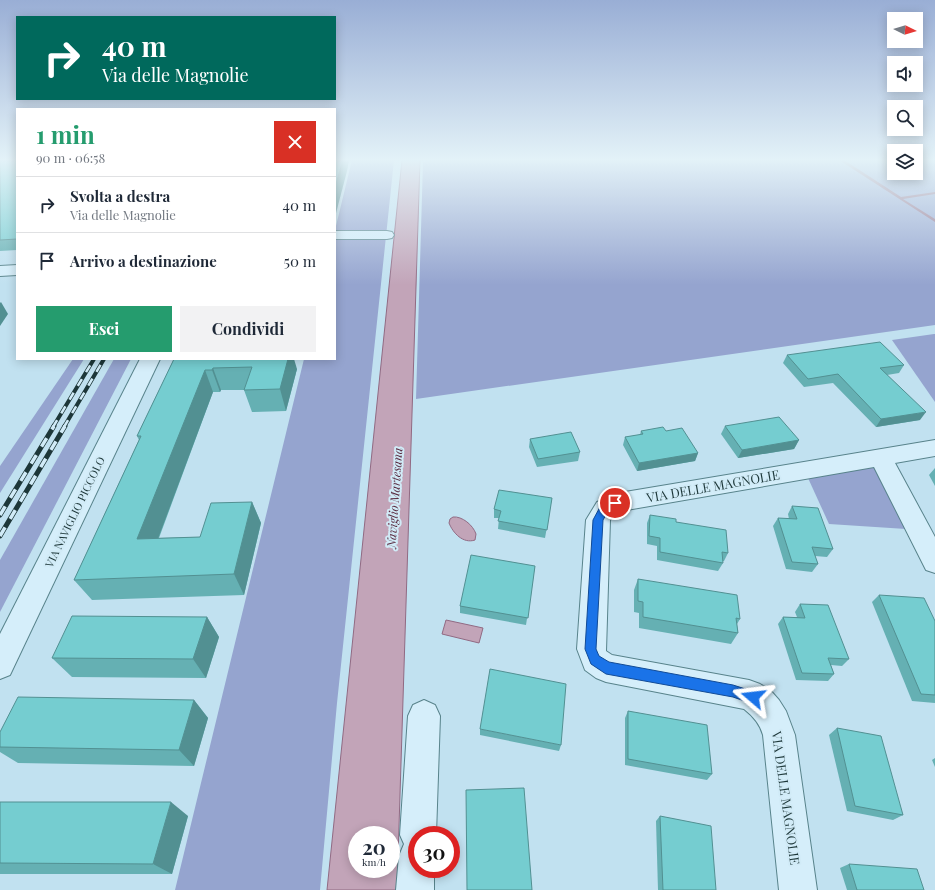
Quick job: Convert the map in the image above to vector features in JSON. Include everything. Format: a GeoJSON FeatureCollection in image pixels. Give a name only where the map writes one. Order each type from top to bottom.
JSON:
{"type":"FeatureCollection","features":[{"type":"Feature","properties":{"kind":"street"},"geometry":{"type":"LineString","coordinates":[[336,235],[387,235]]}},
{"type":"Feature","properties":{"kind":"street"},"geometry":{"type":"LineString","coordinates":[[0,271],[16,270]]}},
{"type":"Feature","properties":{"kind":"street","name":"VIA NAVIGLIO PICCOLO"},"geometry":{"type":"LineString","coordinates":[[0,666],[150,360]]}},
{"type":"Feature","properties":{"kind":"street","name":"VIA DELLE MAGNOLIE"},"geometry":{"type":"LineString","coordinates":[[798,890],[779,735],[774,719],[765,706],[749,695],[741,693],[606,668],[599,664],[592,655],[591,644],[598,520],[603,509],[619,502],[935,448]]}},
{"type":"Feature","properties":{"kind":"street"},"geometry":{"type":"LineString","coordinates":[[880,457],[935,562]]}},
{"type":"Feature","properties":{"kind":"street"},"geometry":{"type":"LineString","coordinates":[[418,826],[424,716]]}},
{"type":"Feature","properties":{"kind":"street"},"geometry":{"type":"LineString","coordinates":[[415,890],[416,878]]}},
{"type":"Feature","properties":{"kind":"shaded area"},"geometry":{"type":"Polygon","coordinates":[[[342,202],[390,202],[337,703],[320,890],[175,890],[304,360],[336,360],[336,226],[342,202]]]}},
{"type":"Feature","properties":{"kind":"shaded area"},"geometry":{"type":"Polygon","coordinates":[[[422,202],[935,202],[935,325],[416,399],[422,202]]]}},
{"type":"Feature","properties":{"kind":"shaded area"},"geometry":{"type":"Polygon","coordinates":[[[935,334],[935,402],[892,340],[935,334]]]}},
{"type":"Feature","properties":{"kind":"shaded area"},"geometry":{"type":"Polygon","coordinates":[[[72,360],[83,360],[0,493],[0,466],[72,360]]]}},
{"type":"Feature","properties":{"kind":"shaded area"},"geometry":{"type":"Polygon","coordinates":[[[113,360],[130,360],[0,612],[0,560],[113,360]]]}},
{"type":"Feature","properties":{"kind":"shaded area"},"geometry":{"type":"Polygon","coordinates":[[[875,466],[906,529],[829,524],[808,478],[875,466]]]}},
{"type":"Feature","properties":{"kind":"water","name":"Naviglio Martesana"},"geometry":{"type":"Polygon","coordinates":[[[398,202],[419,202],[399,826],[348,826],[348,878],[397,878],[397,890],[327,890],[398,202]]]}},
{"type":"Feature","properties":{"kind":"water"},"geometry":{"type":"Polygon","coordinates":[[[453,517],[460,518],[470,524],[476,534],[475,540],[466,540],[456,534],[449,523],[450,519],[453,517]]]}},
{"type":"Feature","properties":{"kind":"water"},"geometry":{"type":"Polygon","coordinates":[[[446,620],[483,628],[479,643],[442,634],[446,620]]]}},
{"type":"Feature","properties":{"kind":"building"},"geometry":{"type":"Polygon","coordinates":[[[0,202],[16,202],[16,239],[0,240],[0,202]]]}},
{"type":"Feature","properties":{"kind":"building"},"geometry":{"type":"Polygon","coordinates":[[[880,342],[904,365],[880,368],[926,412],[881,419],[838,374],[808,379],[787,355],[880,342]]]}},
{"type":"Feature","properties":{"kind":"building"},"geometry":{"type":"Polygon","coordinates":[[[174,360],[288,360],[280,389],[244,390],[252,367],[213,368],[212,370],[205,370],[137,539],[200,537],[211,503],[252,502],[234,574],[74,580],[141,436],[137,436],[174,360]]]}},
{"type":"Feature","properties":{"kind":"building"},"geometry":{"type":"Polygon","coordinates":[[[779,417],[799,440],[742,450],[725,426],[779,417]]]}},
{"type":"Feature","properties":{"kind":"building"},"geometry":{"type":"Polygon","coordinates":[[[663,427],[666,431],[682,428],[698,453],[639,463],[625,437],[643,434],[641,431],[663,427]]]}},
{"type":"Feature","properties":{"kind":"building"},"geometry":{"type":"Polygon","coordinates":[[[571,432],[580,452],[538,459],[530,439],[571,432]]]}},
{"type":"Feature","properties":{"kind":"building"},"geometry":{"type":"Polygon","coordinates":[[[499,490],[552,498],[547,530],[498,521],[501,511],[494,509],[499,490]]]}},
{"type":"Feature","properties":{"kind":"building"},"geometry":{"type":"Polygon","coordinates":[[[792,506],[818,508],[833,549],[812,547],[818,564],[792,562],[778,518],[797,519],[792,506]]]}},
{"type":"Feature","properties":{"kind":"building"},"geometry":{"type":"Polygon","coordinates":[[[650,515],[676,519],[676,522],[726,530],[728,553],[722,552],[723,563],[660,552],[660,538],[649,536],[650,515]]]}},
{"type":"Feature","properties":{"kind":"building"},"geometry":{"type":"Polygon","coordinates":[[[471,555],[535,566],[528,618],[460,606],[471,555]]]}},
{"type":"Feature","properties":{"kind":"building"},"geometry":{"type":"Polygon","coordinates":[[[638,579],[737,595],[740,619],[736,618],[738,633],[643,617],[643,602],[638,601],[638,579]]]}},
{"type":"Feature","properties":{"kind":"building"},"geometry":{"type":"Polygon","coordinates":[[[879,595],[924,598],[935,621],[935,695],[921,694],[879,595]]]}},
{"type":"Feature","properties":{"kind":"building"},"geometry":{"type":"Polygon","coordinates":[[[800,604],[828,605],[849,659],[828,658],[834,674],[802,673],[783,617],[805,618],[800,604]]]}},
{"type":"Feature","properties":{"kind":"building"},"geometry":{"type":"Polygon","coordinates":[[[72,616],[207,617],[193,659],[52,658],[72,616]]]}},
{"type":"Feature","properties":{"kind":"building"},"geometry":{"type":"Polygon","coordinates":[[[490,669],[566,684],[561,745],[480,729],[490,669]]]}},
{"type":"Feature","properties":{"kind":"building"},"geometry":{"type":"Polygon","coordinates":[[[18,697],[194,700],[179,750],[0,747],[0,732],[18,697]]]}},
{"type":"Feature","properties":{"kind":"building"},"geometry":{"type":"Polygon","coordinates":[[[628,711],[707,725],[712,774],[628,759],[628,711]]]}},
{"type":"Feature","properties":{"kind":"building"},"geometry":{"type":"Polygon","coordinates":[[[837,728],[881,736],[903,815],[855,806],[837,728]]]}},
{"type":"Feature","properties":{"kind":"building"},"geometry":{"type":"Polygon","coordinates":[[[524,788],[532,890],[467,890],[466,790],[524,788]]]}},
{"type":"Feature","properties":{"kind":"building"},"geometry":{"type":"Polygon","coordinates":[[[0,802],[171,802],[153,864],[0,863],[0,802]]]}},
{"type":"Feature","properties":{"kind":"building"},"geometry":{"type":"Polygon","coordinates":[[[660,816],[711,826],[716,890],[663,890],[660,816]]]}},
{"type":"Feature","properties":{"kind":"building"},"geometry":{"type":"Polygon","coordinates":[[[849,864],[917,869],[924,890],[857,890],[849,864]]]}},
{"type":"Feature","properties":{"kind":"waterway"},"geometry":{"type":"LineString","coordinates":[[905,202],[935,221]]}},
{"type":"Feature","properties":{"kind":"railway"},"geometry":{"type":"LineString","coordinates":[[53,427],[93,360]]}},
{"type":"Feature","properties":{"kind":"railway"},"geometry":{"type":"LineString","coordinates":[[64,427],[103,360]]}},
{"type":"Feature","properties":{"kind":"railway"},"geometry":{"type":"LineString","coordinates":[[0,515],[54,426]]}},
{"type":"Feature","properties":{"kind":"railway"},"geometry":{"type":"LineString","coordinates":[[0,536],[65,426]]}},
{"type":"Feature","properties":{"kind":"route"},"geometry":{"type":"LineString","coordinates":[[615,503],[603,509],[598,520],[590,649],[595,660],[606,668],[733,691],[753,697]]}}]}
